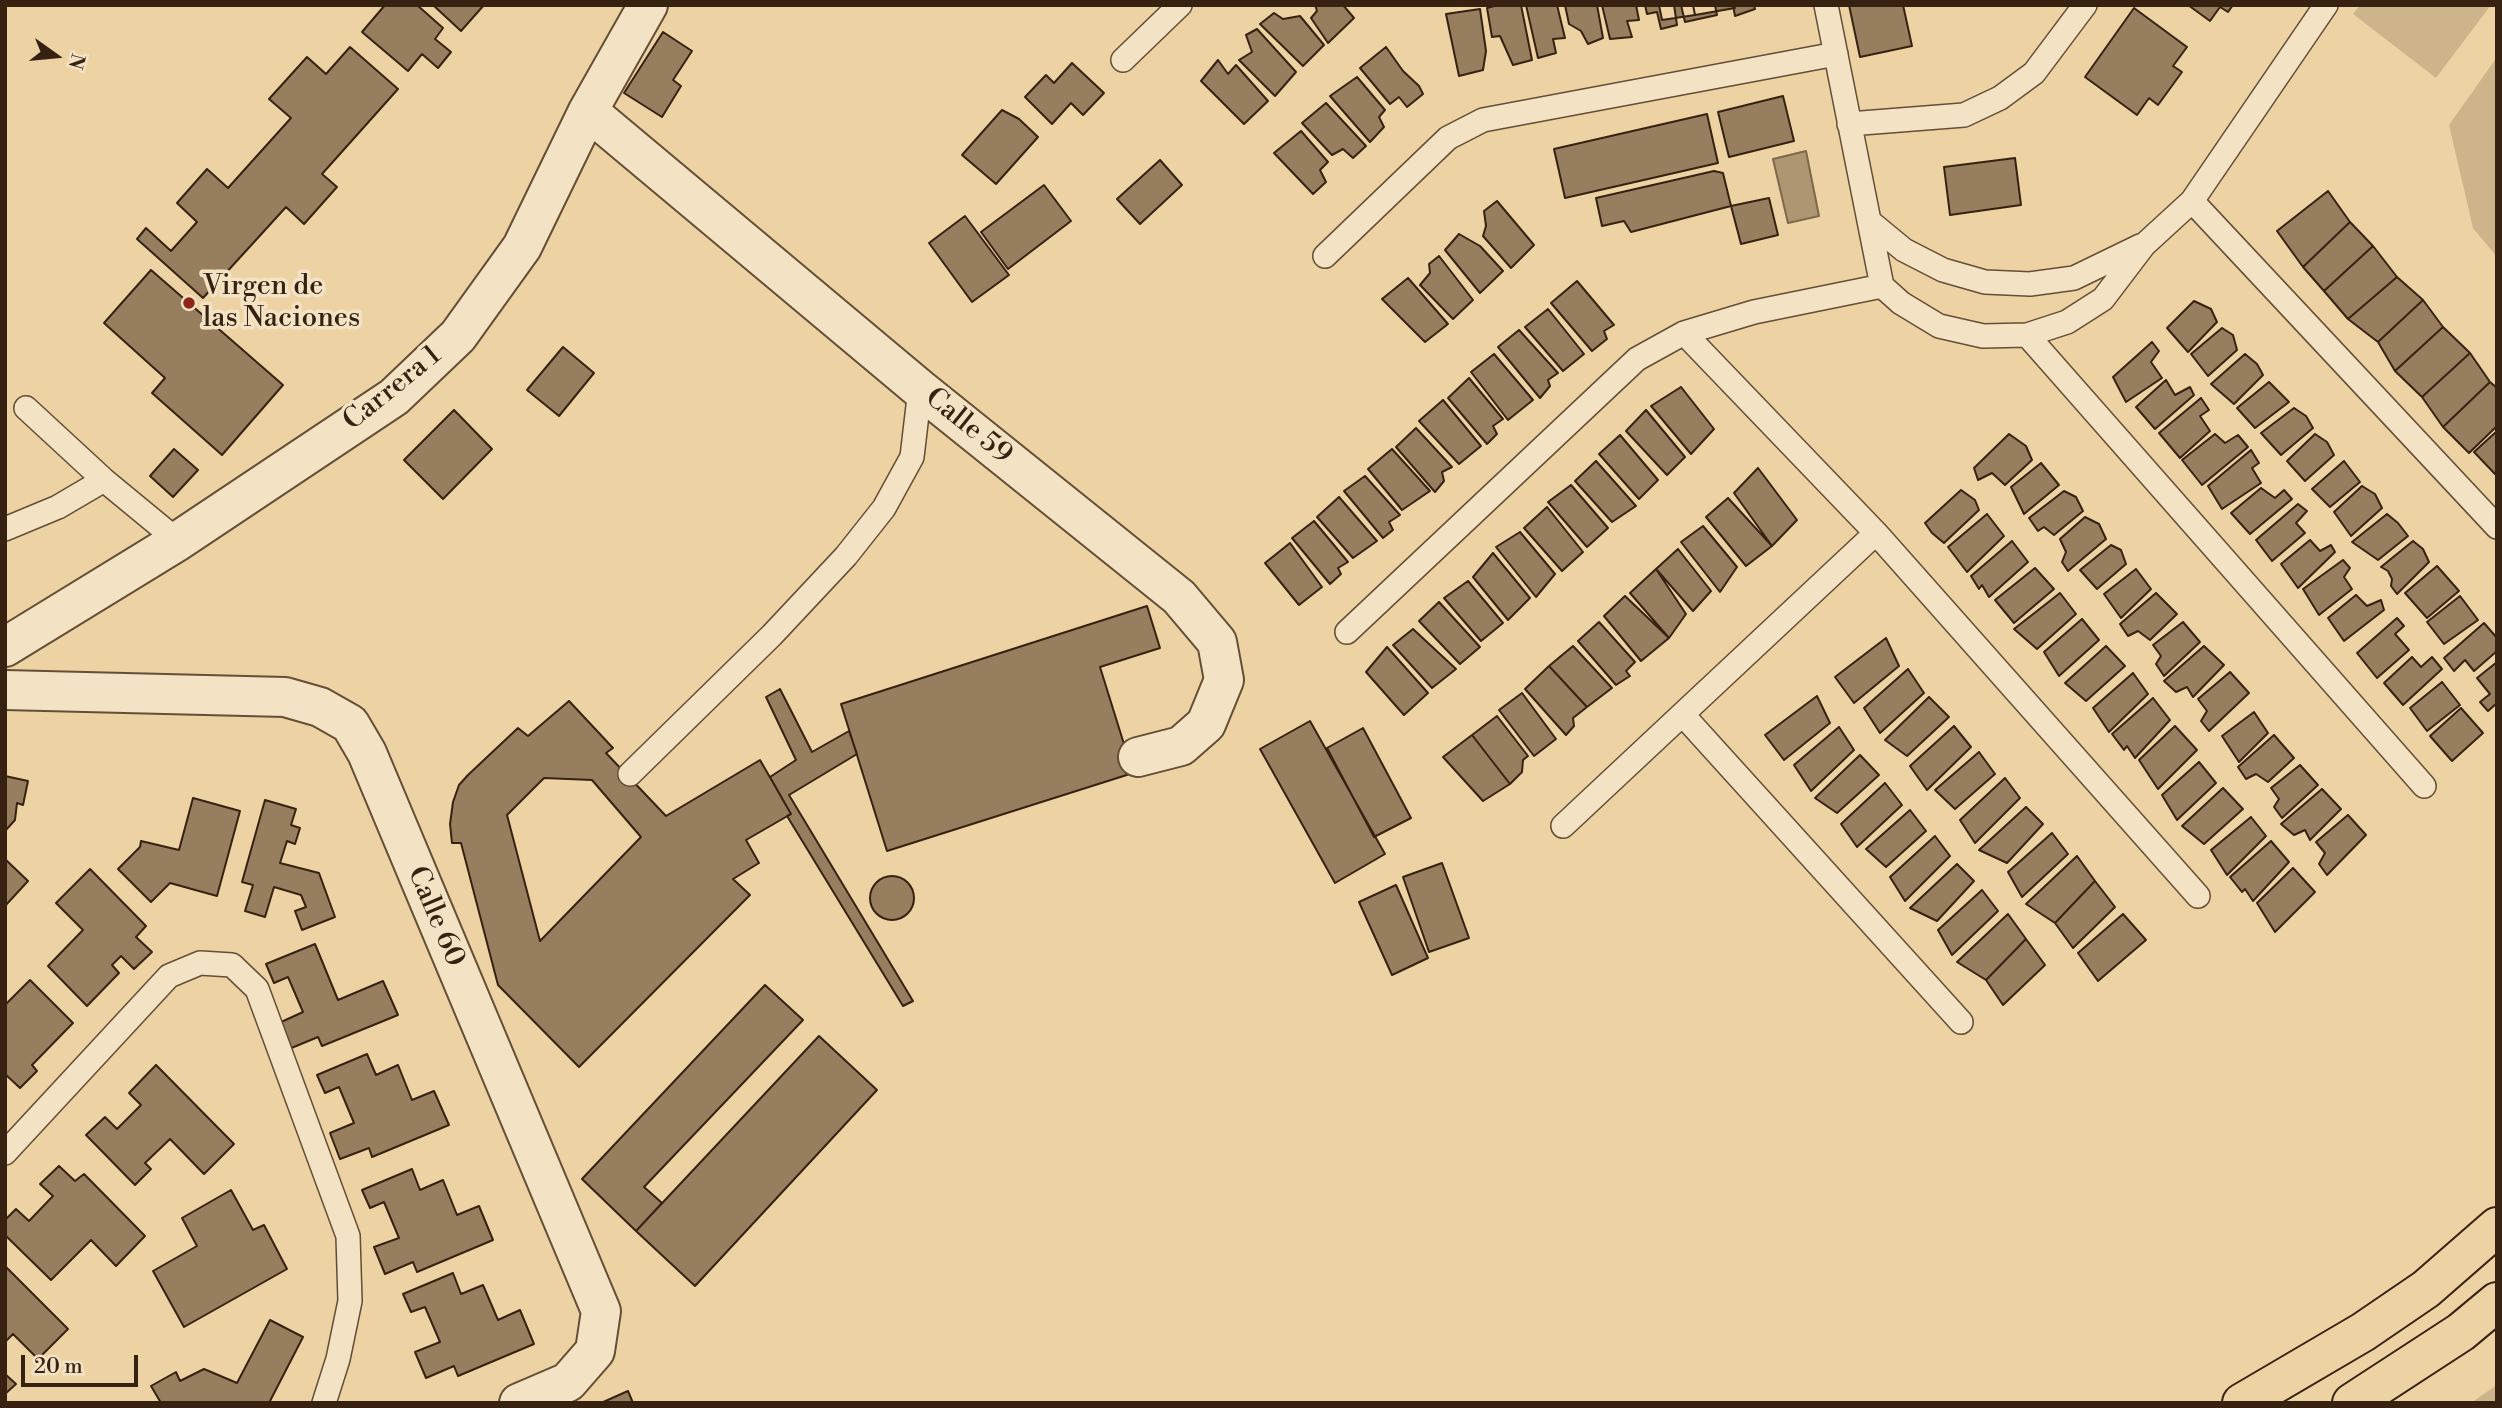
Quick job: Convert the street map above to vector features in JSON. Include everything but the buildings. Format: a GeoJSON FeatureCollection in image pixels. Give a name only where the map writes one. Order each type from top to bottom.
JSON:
{"type":"FeatureCollection","features":[{"type":"Feature","properties":{"kind":"highway"},"geometry":{"type":"LineString","coordinates":[[2242,1403],[2374,1325],[2426,1289],[2497,1227]]}},
{"type":"Feature","properties":{"kind":"highway"},"geometry":{"type":"LineString","coordinates":[[2352,1403],[2461,1332],[2497,1302]]}},
{"type":"Feature","properties":{"kind":"street","name":"Carrera 1"},"geometry":{"type":"LineString","coordinates":[[5,647],[178,541],[394,397],[458,336],[522,247],[588,111],[648,5]]}},
{"type":"Feature","properties":{"kind":"street","name":"Calle 59"},"geometry":{"type":"LineString","coordinates":[[588,111],[920,389],[1179,597],[1217,642],[1224,680],[1206,724],[1181,746],[1138,757]]}},
{"type":"Feature","properties":{"kind":"street","name":"Calle 60"},"geometry":{"type":"LineString","coordinates":[[5,690],[285,697],[320,708],[350,724],[367,753],[601,1311],[595,1351],[568,1382],[519,1403]]}},
{"type":"Feature","properties":{"kind":"lane"},"geometry":{"type":"LineString","coordinates":[[1123,60],[1180,5]]}},
{"type":"Feature","properties":{"kind":"lane"},"geometry":{"type":"LineString","coordinates":[[1826,5],[1882,286],[1901,303],[1939,326],[1983,337],[2027,335],[2067,322],[2103,299],[2144,244],[2192,201],[2326,5]]}},
{"type":"Feature","properties":{"kind":"lane"},"geometry":{"type":"LineString","coordinates":[[1849,124],[1964,115],[2000,98],[2034,73],[2085,5]]}},
{"type":"Feature","properties":{"kind":"lane"},"geometry":{"type":"LineString","coordinates":[[1325,256],[1448,138],[1483,120],[1836,54]]}},
{"type":"Feature","properties":{"kind":"lane"},"geometry":{"type":"LineString","coordinates":[[2192,201],[2497,527]]}},
{"type":"Feature","properties":{"kind":"lane"},"geometry":{"type":"LineString","coordinates":[[1870,222],[1904,250],[1943,270],[1985,282],[2029,284],[2074,278],[2144,244]]}},
{"type":"Feature","properties":{"kind":"lane"},"geometry":{"type":"LineString","coordinates":[[2074,278],[2103,299]]}},
{"type":"Feature","properties":{"kind":"lane"},"geometry":{"type":"LineString","coordinates":[[1347,632],[1637,359],[1684,333],[1754,312],[1882,286]]}},
{"type":"Feature","properties":{"kind":"lane"},"geometry":{"type":"LineString","coordinates":[[1684,333],[1876,533],[2198,896]]}},
{"type":"Feature","properties":{"kind":"lane"},"geometry":{"type":"LineString","coordinates":[[2027,335],[2424,786]]}},
{"type":"Feature","properties":{"kind":"lane"},"geometry":{"type":"LineString","coordinates":[[630,774],[772,635],[846,556],[884,508],[912,457],[920,389]]}},
{"type":"Feature","properties":{"kind":"lane"},"geometry":{"type":"LineString","coordinates":[[26,408],[104,480],[178,541]]}},
{"type":"Feature","properties":{"kind":"lane"},"geometry":{"type":"LineString","coordinates":[[5,529],[58,507],[104,480]]}},
{"type":"Feature","properties":{"kind":"lane"},"geometry":{"type":"LineString","coordinates":[[1563,826],[1876,533]]}},
{"type":"Feature","properties":{"kind":"lane"},"geometry":{"type":"LineString","coordinates":[[1683,715],[1961,1022]]}},
{"type":"Feature","properties":{"kind":"lane"},"geometry":{"type":"LineString","coordinates":[[5,1153],[169,976],[200,962],[232,965],[257,989],[348,1236],[350,1301],[338,1359],[324,1403]]}},
{"type":"Feature","properties":{"kind":"shaded area"},"geometry":{"type":"Polygon","coordinates":[[[2360,5],[2491,5],[2436,78],[2353,14],[2360,5]]]}},
{"type":"Feature","properties":{"kind":"shaded area"},"geometry":{"type":"Polygon","coordinates":[[[2497,57],[2497,257],[2473,228],[2449,125],[2497,57]]]}},
{"type":"Feature","properties":{"kind":"shaded area"},"geometry":{"type":"Polygon","coordinates":[[[1806,151],[1819,216],[1788,223],[1773,159],[1806,151]]]}},
{"type":"Feature","properties":{"kind":"shaded area"},"geometry":{"type":"Polygon","coordinates":[[[2497,1385],[2497,1403],[2471,1403],[2494,1387],[2497,1385]]]}},
{"type":"Feature","properties":{"kind":"place","name":"Virgen de las Naciones"},"geometry":{"type":"Point","coordinates":[189,303]}}]}
